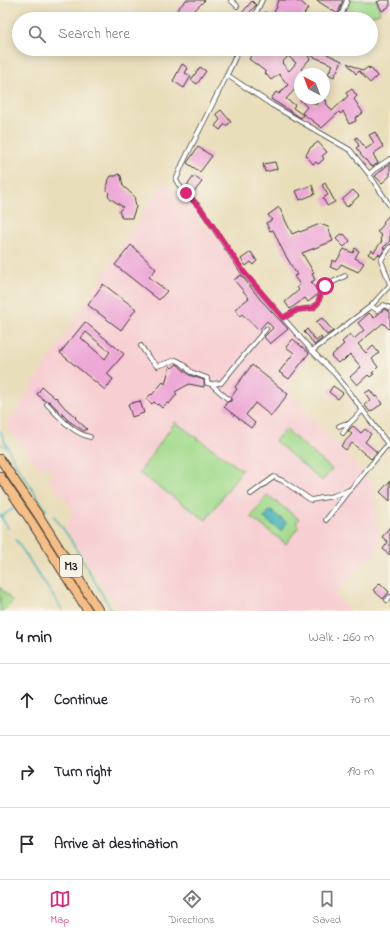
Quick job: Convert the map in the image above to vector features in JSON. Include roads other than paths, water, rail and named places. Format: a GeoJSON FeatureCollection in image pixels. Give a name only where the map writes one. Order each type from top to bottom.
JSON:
{"type":"FeatureCollection","features":[{"type":"Feature","properties":{"kind":"highway","name":"M3"},"geometry":{"type":"LineString","coordinates":[[0,459],[41,519],[99,611]]}},
{"type":"Feature","properties":{"kind":"highway","name":"M3"},"geometry":{"type":"LineString","coordinates":[[0,476],[33,524],[88,611]]}},
{"type":"Feature","properties":{"kind":"street"},"geometry":{"type":"LineString","coordinates":[[231,0],[237,6]]}},
{"type":"Feature","properties":{"kind":"street"},"geometry":{"type":"LineString","coordinates":[[256,12],[262,0]]}},
{"type":"Feature","properties":{"kind":"street"},"geometry":{"type":"LineString","coordinates":[[343,12],[347,0]]}},
{"type":"Feature","properties":{"kind":"street"},"geometry":{"type":"LineString","coordinates":[[236,56],[228,75],[192,144],[176,180],[178,185],[201,209],[244,272],[312,352],[335,374],[389,446],[326,520]]}},
{"type":"Feature","properties":{"kind":"street"},"geometry":{"type":"LineString","coordinates":[[228,75],[272,105],[350,150],[369,174],[390,206]]}},
{"type":"Feature","properties":{"kind":"street"},"geometry":{"type":"LineString","coordinates":[[369,174],[390,159]]}},
{"type":"Feature","properties":{"kind":"street"},"geometry":{"type":"LineString","coordinates":[[312,352],[372,306],[390,284],[381,260],[390,247]]}},
{"type":"Feature","properties":{"kind":"street"},"geometry":{"type":"LineString","coordinates":[[283,318],[297,310],[313,308],[318,303],[322,290],[325,286],[345,276]]}},
{"type":"Feature","properties":{"kind":"street"},"geometry":{"type":"LineString","coordinates":[[372,306],[377,310],[384,305],[390,308]]}},
{"type":"Feature","properties":{"kind":"street"},"geometry":{"type":"LineString","coordinates":[[218,390],[221,383],[266,329]]}},
{"type":"Feature","properties":{"kind":"street"},"geometry":{"type":"LineString","coordinates":[[141,346],[149,358],[157,366],[176,360],[182,362],[191,372],[207,378],[207,383],[211,384],[228,399]]}},
{"type":"Feature","properties":{"kind":"street"},"geometry":{"type":"LineString","coordinates":[[211,384],[221,383]]}},
{"type":"Feature","properties":{"kind":"street"},"geometry":{"type":"LineString","coordinates":[[47,404],[68,425],[84,436],[90,437]]}},
{"type":"Feature","properties":{"kind":"street"},"geometry":{"type":"LineString","coordinates":[[343,433],[349,424],[363,410]]}},
{"type":"Feature","properties":{"kind":"street"},"geometry":{"type":"LineString","coordinates":[[339,426],[349,424]]}},
{"type":"Feature","properties":{"kind":"street"},"geometry":{"type":"LineString","coordinates":[[251,494],[274,476],[283,480],[311,500],[333,496],[350,490]]}},
{"type":"Feature","properties":{"kind":"water"},"geometry":{"type":"Polygon","coordinates":[[[270,510],[287,523],[281,531],[264,518],[270,510]]]}},
{"type":"Feature","properties":{"kind":"waterway"},"geometry":{"type":"LineString","coordinates":[[0,431],[14,461],[46,510]]}},
{"type":"Feature","properties":{"kind":"waterway"},"geometry":{"type":"LineString","coordinates":[[0,443],[6,447]]}},
{"type":"Feature","properties":{"kind":"waterway"},"geometry":{"type":"LineString","coordinates":[[1,517],[14,508]]}},
{"type":"Feature","properties":{"kind":"waterway"},"geometry":{"type":"LineString","coordinates":[[0,515],[8,528]]}},
{"type":"Feature","properties":{"kind":"waterway"},"geometry":{"type":"LineString","coordinates":[[54,516],[69,537],[112,611]]}},
{"type":"Feature","properties":{"kind":"waterway"},"geometry":{"type":"LineString","coordinates":[[16,540],[63,611]]}}]}
